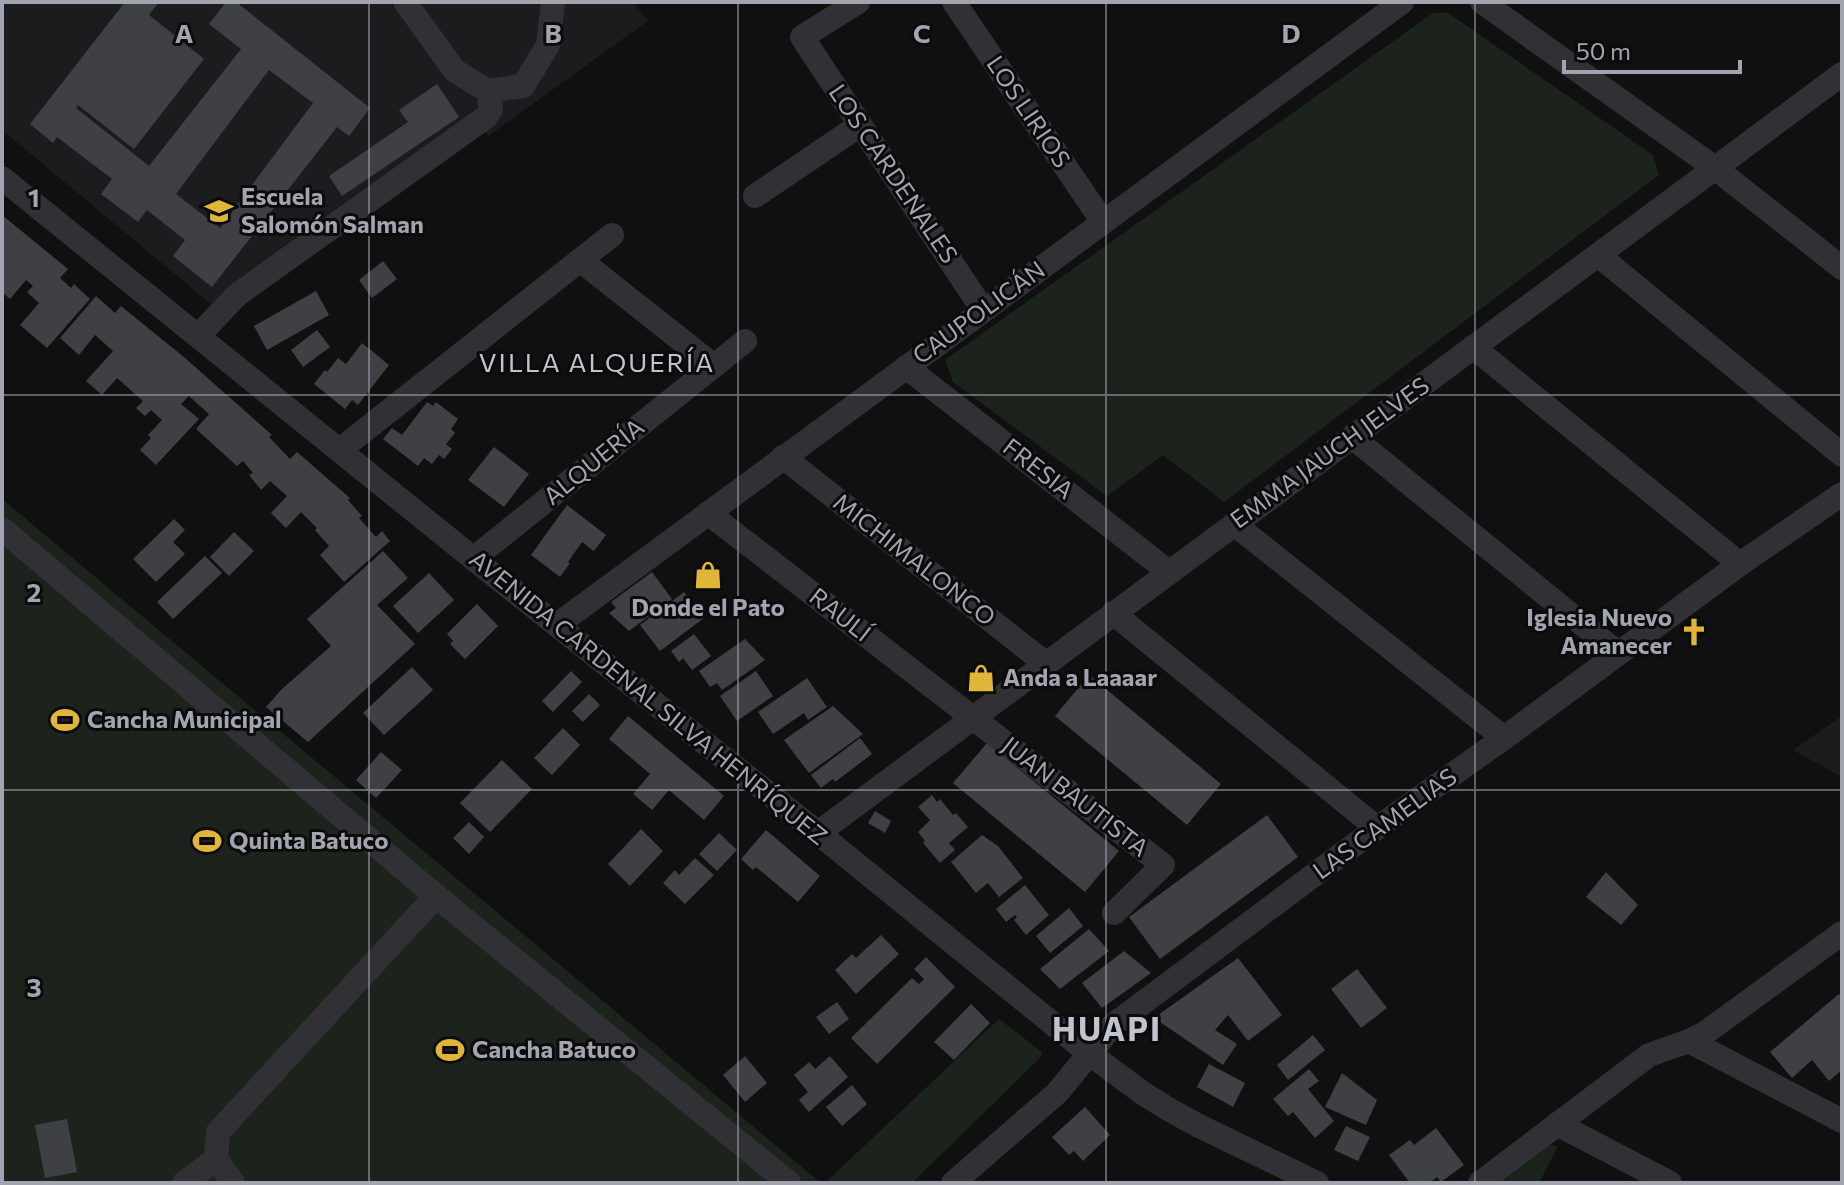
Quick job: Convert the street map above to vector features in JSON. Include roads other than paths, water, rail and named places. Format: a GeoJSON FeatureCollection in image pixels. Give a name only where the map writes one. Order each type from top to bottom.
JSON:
{"type":"FeatureCollection","features":[{"type":"Feature","properties":{"kind":"street"},"geometry":{"type":"LineString","coordinates":[[405,2],[455,71],[488,91],[523,86],[548,45],[553,2]]}},
{"type":"Feature","properties":{"kind":"street","name":"LOS CARDENALES"},"geometry":{"type":"LineString","coordinates":[[858,2],[802,37],[983,310]]}},
{"type":"Feature","properties":{"kind":"street","name":"LOS LIRIOS"},"geometry":{"type":"LineString","coordinates":[[954,2],[1103,222]]}},
{"type":"Feature","properties":{"kind":"street","name":"CAUPOLICÁN"},"geometry":{"type":"LineString","coordinates":[[557,625],[1402,2]]}},
{"type":"Feature","properties":{"kind":"street"},"geometry":{"type":"LineString","coordinates":[[1482,2],[1715,168],[1842,268]]}},
{"type":"Feature","properties":{"kind":"street","name":"EMMA JAUCH JELVES"},"geometry":{"type":"LineString","coordinates":[[818,833],[1842,74]]}},
{"type":"Feature","properties":{"kind":"street"},"geometry":{"type":"LineString","coordinates":[[198,336],[237,295],[486,117],[491,109],[488,91]]}},
{"type":"Feature","properties":{"kind":"street"},"geometry":{"type":"LineString","coordinates":[[755,196],[860,125]]}},
{"type":"Feature","properties":{"kind":"street","name":"AVENIDA CARDENAL SILVA HENRÍQUEZ"},"geometry":{"type":"LineString","coordinates":[[2,178],[1090,1054],[1170,1110],[1317,1183]]}},
{"type":"Feature","properties":{"kind":"street"},"geometry":{"type":"LineString","coordinates":[[341,451],[612,235]]}},
{"type":"Feature","properties":{"kind":"street"},"geometry":{"type":"LineString","coordinates":[[1598,255],[1842,455]]}},
{"type":"Feature","properties":{"kind":"street"},"geometry":{"type":"LineString","coordinates":[[580,260],[714,366]]}},
{"type":"Feature","properties":{"kind":"street","name":"ALQUERÍA"},"geometry":{"type":"LineString","coordinates":[[475,560],[745,341]]}},
{"type":"Feature","properties":{"kind":"street"},"geometry":{"type":"LineString","coordinates":[[1473,347],[1740,564]]}},
{"type":"Feature","properties":{"kind":"street","name":"FRESIA"},"geometry":{"type":"LineString","coordinates":[[906,367],[1169,572]]}},
{"type":"Feature","properties":{"kind":"street"},"geometry":{"type":"LineString","coordinates":[[1352,437],[1618,653]]}},
{"type":"Feature","properties":{"kind":"street","name":"MICHIMALONCO"},"geometry":{"type":"LineString","coordinates":[[783,457],[1045,663]]}},
{"type":"Feature","properties":{"kind":"street","name":"LAS CAMELIAS"},"geometry":{"type":"LineString","coordinates":[[953,1183],[1057,1093],[1113,1025],[1377,828],[1740,564],[1842,494]]}},
{"type":"Feature","properties":{"kind":"street","name":"RAULÍ"},"geometry":{"type":"LineString","coordinates":[[708,513],[972,717]]}},
{"type":"Feature","properties":{"kind":"street"},"geometry":{"type":"LineString","coordinates":[[1234,524],[1504,738]]}},
{"type":"Feature","properties":{"kind":"street"},"geometry":{"type":"LineString","coordinates":[[2,529],[436,896],[789,1183]]}},
{"type":"Feature","properties":{"kind":"street"},"geometry":{"type":"LineString","coordinates":[[1113,613],[1377,828]]}},
{"type":"Feature","properties":{"kind":"street","name":"JUAN BAUTISTA"},"geometry":{"type":"LineString","coordinates":[[972,717],[1163,865],[1114,913]]}},
{"type":"Feature","properties":{"kind":"street"},"geometry":{"type":"LineString","coordinates":[[233,1183],[216,1159],[218,1132],[436,896]]}},
{"type":"Feature","properties":{"kind":"street"},"geometry":{"type":"LineString","coordinates":[[1480,1183],[1649,1055],[1705,1033],[1839,939]]}},
{"type":"Feature","properties":{"kind":"street"},"geometry":{"type":"LineString","coordinates":[[1689,1041],[1842,1121]]}},
{"type":"Feature","properties":{"kind":"street"},"geometry":{"type":"LineString","coordinates":[[1557,1124],[1670,1183]]}},
{"type":"Feature","properties":{"kind":"street"},"geometry":{"type":"LineString","coordinates":[[184,1183],[216,1159]]}},
{"type":"Feature","properties":{"kind":"place","name":"Escuela Salomón Salman"},"geometry":{"type":"Point","coordinates":[219,211]}},
{"type":"Feature","properties":{"kind":"place","name":"Donde el Pato"},"geometry":{"type":"Point","coordinates":[708,575]}},
{"type":"Feature","properties":{"kind":"place","name":"Iglesia Nuevo Amanecer"},"geometry":{"type":"Point","coordinates":[1694,632]}},
{"type":"Feature","properties":{"kind":"place","name":"Anda a Laaaar"},"geometry":{"type":"Point","coordinates":[981,678]}},
{"type":"Feature","properties":{"kind":"place","name":"Cancha Municipal"},"geometry":{"type":"Point","coordinates":[65,720]}},
{"type":"Feature","properties":{"kind":"place","name":"Quinta Batuco"},"geometry":{"type":"Point","coordinates":[207,841]}},
{"type":"Feature","properties":{"kind":"place","name":"Cancha Batuco"},"geometry":{"type":"Point","coordinates":[450,1050]}},
{"type":"Feature","properties":{"kind":"district","name":"VILLA ALQUERÍA"},"geometry":{"type":"Point","coordinates":[597,363]}},
{"type":"Feature","properties":{"kind":"district","name":"HUAPI"},"geometry":{"type":"Point","coordinates":[1107,1030]}}]}
